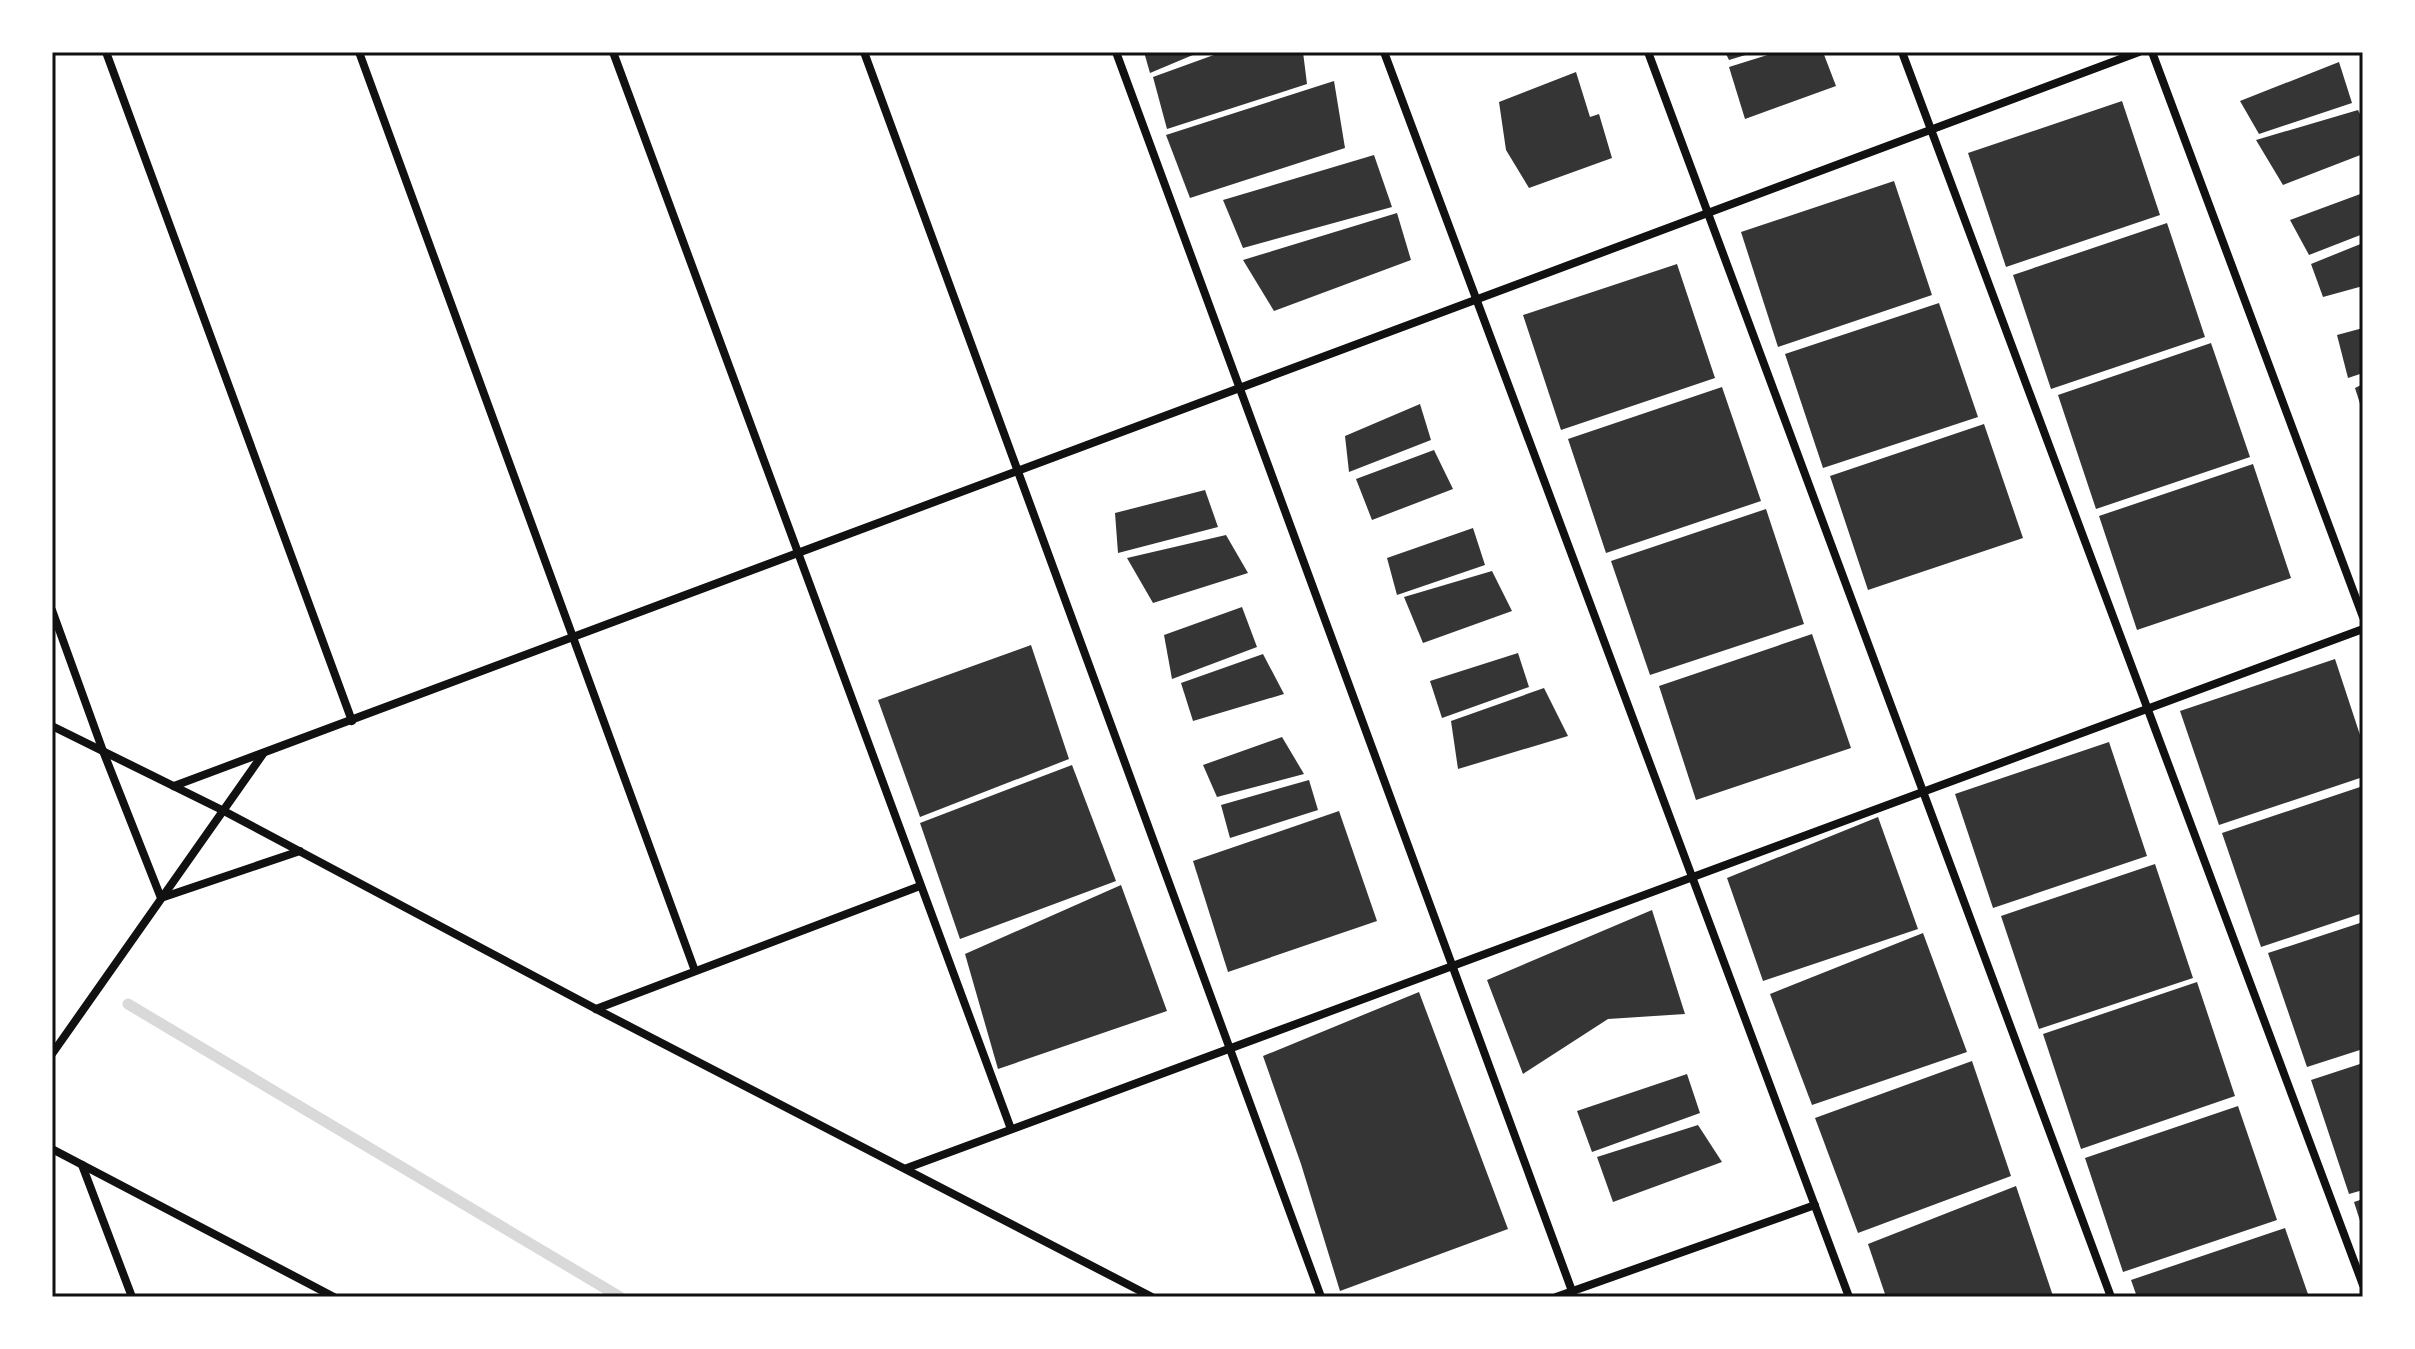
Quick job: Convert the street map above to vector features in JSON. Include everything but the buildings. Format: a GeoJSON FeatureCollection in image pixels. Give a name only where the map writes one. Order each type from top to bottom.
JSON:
{"type":"FeatureCollection","features":[{"type":"Feature","properties":{"kind":"street"},"geometry":{"type":"LineString","coordinates":[[106,52],[352,721]]}},
{"type":"Feature","properties":{"kind":"street"},"geometry":{"type":"LineString","coordinates":[[359,52],[695,971]]}},
{"type":"Feature","properties":{"kind":"street"},"geometry":{"type":"LineString","coordinates":[[613,52],[1011,1129]]}},
{"type":"Feature","properties":{"kind":"street"},"geometry":{"type":"LineString","coordinates":[[864,52],[1321,1297]]}},
{"type":"Feature","properties":{"kind":"street"},"geometry":{"type":"LineString","coordinates":[[1116,52],[1572,1291]]}},
{"type":"Feature","properties":{"kind":"street"},"geometry":{"type":"LineString","coordinates":[[1384,52],[1849,1297]]}},
{"type":"Feature","properties":{"kind":"street"},"geometry":{"type":"LineString","coordinates":[[1648,52],[2111,1297]]}},
{"type":"Feature","properties":{"kind":"street"},"geometry":{"type":"LineString","coordinates":[[1902,52],[2363,1285]]}},
{"type":"Feature","properties":{"kind":"street"},"geometry":{"type":"LineString","coordinates":[[174,786],[2139,52]]}},
{"type":"Feature","properties":{"kind":"street"},"geometry":{"type":"LineString","coordinates":[[2152,52],[2363,617]]}},
{"type":"Feature","properties":{"kind":"street"},"geometry":{"type":"LineString","coordinates":[[52,610],[161,898]]}},
{"type":"Feature","properties":{"kind":"street"},"geometry":{"type":"LineString","coordinates":[[907,1168],[2363,629]]}},
{"type":"Feature","properties":{"kind":"street"},"geometry":{"type":"LineString","coordinates":[[52,726],[222,810],[596,1009],[1152,1297]]}},
{"type":"Feature","properties":{"kind":"street"},"geometry":{"type":"LineString","coordinates":[[52,1054],[264,754]]}},
{"type":"Feature","properties":{"kind":"street"},"geometry":{"type":"LineString","coordinates":[[161,898],[300,851]]}},
{"type":"Feature","properties":{"kind":"street"},"geometry":{"type":"LineString","coordinates":[[596,1009],[920,886]]}},
{"type":"Feature","properties":{"kind":"street"},"geometry":{"type":"LineString","coordinates":[[52,1149],[334,1297]]}},
{"type":"Feature","properties":{"kind":"street"},"geometry":{"type":"LineString","coordinates":[[82,1165],[132,1297]]}},
{"type":"Feature","properties":{"kind":"street"},"geometry":{"type":"LineString","coordinates":[[1556,1297],[1815,1205]]}},
{"type":"Feature","properties":{"kind":"waterway"},"geometry":{"type":"LineString","coordinates":[[128,1004],[620,1297]]}}]}
